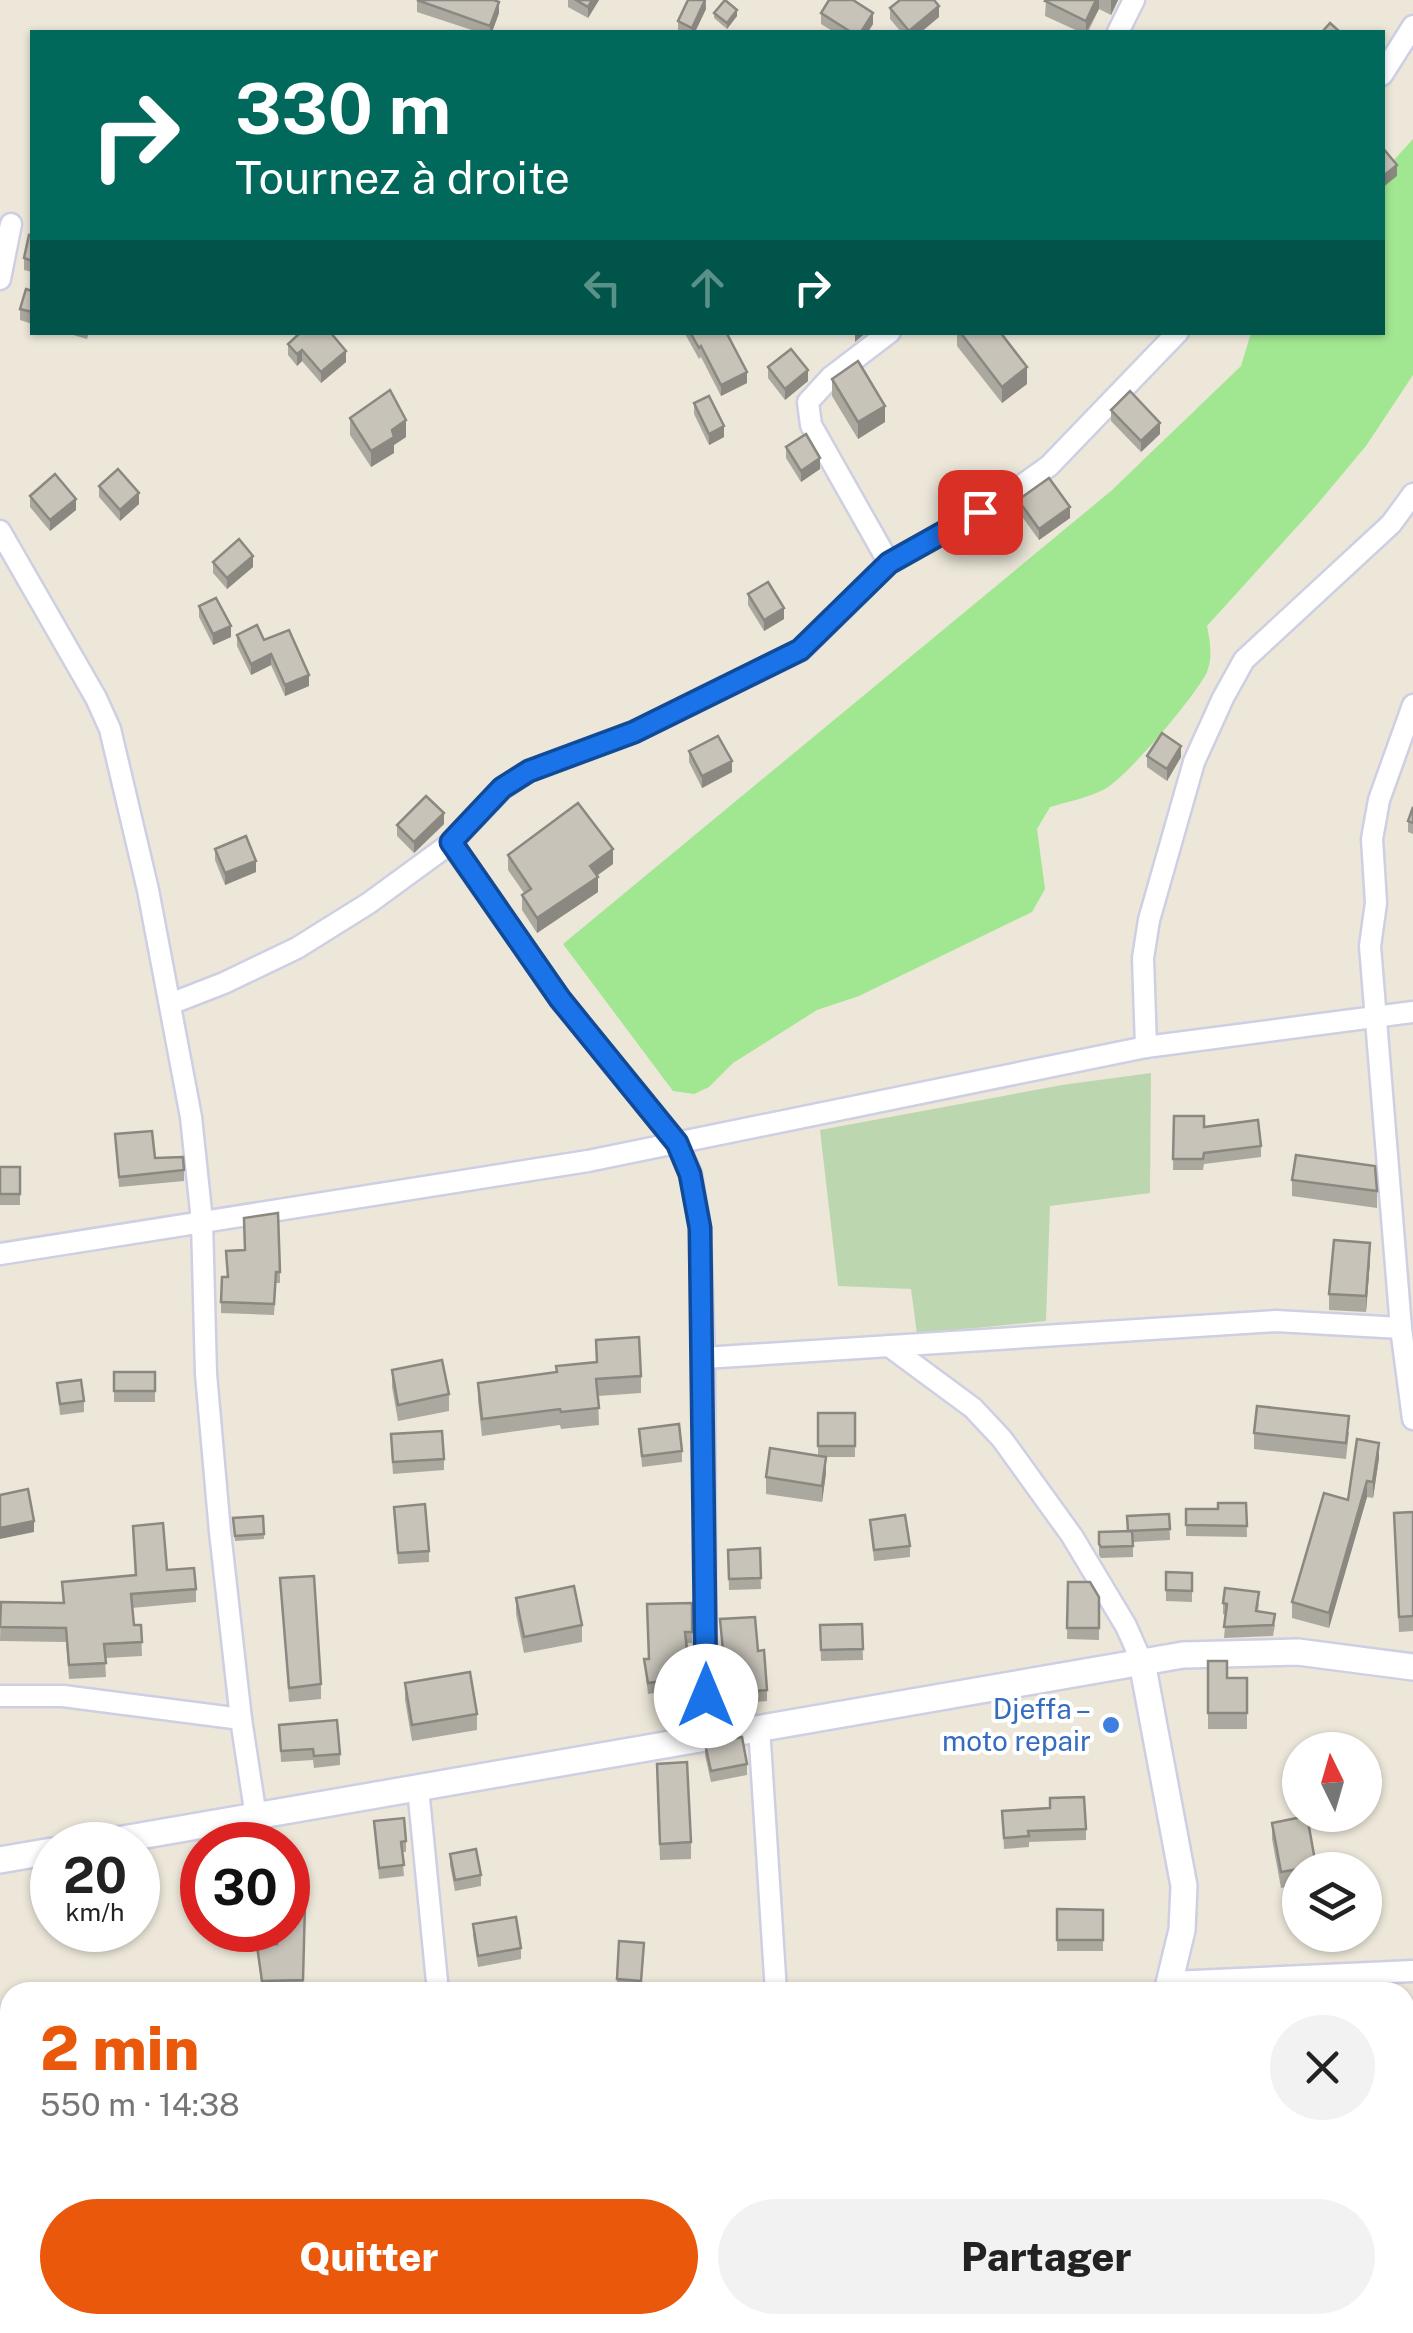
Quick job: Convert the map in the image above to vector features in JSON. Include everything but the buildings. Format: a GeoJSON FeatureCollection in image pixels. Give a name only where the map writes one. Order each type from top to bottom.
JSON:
{"type":"FeatureCollection","features":[{"type":"Feature","properties":{"kind":"street"},"geometry":{"type":"LineString","coordinates":[[1119,30],[1134,0]]}},
{"type":"Feature","properties":{"kind":"street"},"geometry":{"type":"LineString","coordinates":[[1385,70],[1413,26]]}},
{"type":"Feature","properties":{"kind":"street"},"geometry":{"type":"LineString","coordinates":[[0,279],[11,224]]}},
{"type":"Feature","properties":{"kind":"street"},"geometry":{"type":"LineString","coordinates":[[886,335],[831,377],[808,402],[811,425],[889,563]]}},
{"type":"Feature","properties":{"kind":"street"},"geometry":{"type":"LineString","coordinates":[[170,1004],[297,948],[370,903],[451,842],[502,788],[529,771],[634,732],[800,650],[889,563],[1007,496],[1049,466],[1175,335]]}},
{"type":"Feature","properties":{"kind":"street"},"geometry":{"type":"LineString","coordinates":[[1146,1047],[1143,958],[1148,920],[1194,762],[1223,698],[1244,660],[1390,524],[1413,494]]}},
{"type":"Feature","properties":{"kind":"street"},"geometry":{"type":"LineString","coordinates":[[0,531],[110,729],[148,890],[191,1116],[202,1221],[206,1374],[241,1719],[256,1817]]}},
{"type":"Feature","properties":{"kind":"street"},"geometry":{"type":"LineString","coordinates":[[1413,705],[1379,800],[1372,839],[1376,903],[1370,946],[1401,1328],[1413,1419]]}},
{"type":"Feature","properties":{"kind":"street"},"geometry":{"type":"LineString","coordinates":[[451,842],[560,999],[677,1143],[690,1174],[700,1228],[704,1358],[706,1736]]}},
{"type":"Feature","properties":{"kind":"street"},"geometry":{"type":"LineString","coordinates":[[0,1254],[588,1160],[1146,1047],[1413,1012]]}},
{"type":"Feature","properties":{"kind":"street"},"geometry":{"type":"LineString","coordinates":[[704,1358],[1276,1321],[1401,1328]]}},
{"type":"Feature","properties":{"kind":"street"},"geometry":{"type":"LineString","coordinates":[[889,1346],[973,1408],[1002,1439],[1072,1536],[1126,1626],[1142,1662],[1184,1886],[1182,1930],[1170,1982]]}},
{"type":"Feature","properties":{"kind":"street"},"geometry":{"type":"LineString","coordinates":[[160,1833],[1183,1655],[1298,1652],[1413,1667]]}},
{"type":"Feature","properties":{"kind":"street"},"geometry":{"type":"LineString","coordinates":[[0,1696],[63,1696],[241,1719]]}},
{"type":"Feature","properties":{"kind":"street"},"geometry":{"type":"LineString","coordinates":[[759,1727],[775,1982]]}},
{"type":"Feature","properties":{"kind":"street"},"geometry":{"type":"LineString","coordinates":[[418,1788],[437,1982]]}},
{"type":"Feature","properties":{"kind":"street"},"geometry":{"type":"LineString","coordinates":[[0,1860],[30,1855]]}},
{"type":"Feature","properties":{"kind":"street"},"geometry":{"type":"LineString","coordinates":[[1245,1982],[1413,1971]]}},
{"type":"Feature","properties":{"kind":"green space"},"geometry":{"type":"Polygon","coordinates":[[[1413,139],[1413,375],[1366,446],[1207,626],[1207,672],[1159,736],[1103,790],[1050,807],[1037,829],[1045,889],[1032,912],[859,996],[817,1010],[733,1063],[709,1087],[694,1094],[673,1091],[563,944],[1111,491],[1241,366],[1250,335],[1385,335],[1385,170],[1413,139]]]}},
{"type":"Feature","properties":{"kind":"green space"},"geometry":{"type":"Polygon","coordinates":[[[1151,1073],[1150,1193],[1050,1206],[1046,1321],[917,1334],[911,1289],[838,1286],[820,1130],[1062,1085],[1151,1073]]]}},
{"type":"Feature","properties":{"kind":"place","name":"Djeffa – moto repair"},"geometry":{"type":"Point","coordinates":[1111,1725]}},
{"type":"Feature","properties":{"kind":"route"},"geometry":{"type":"LineString","coordinates":[[706,1696],[704,1358],[700,1228],[690,1174],[677,1143],[560,999],[451,842],[502,788],[529,771],[634,732],[800,650],[889,563],[980,512]]}}]}
